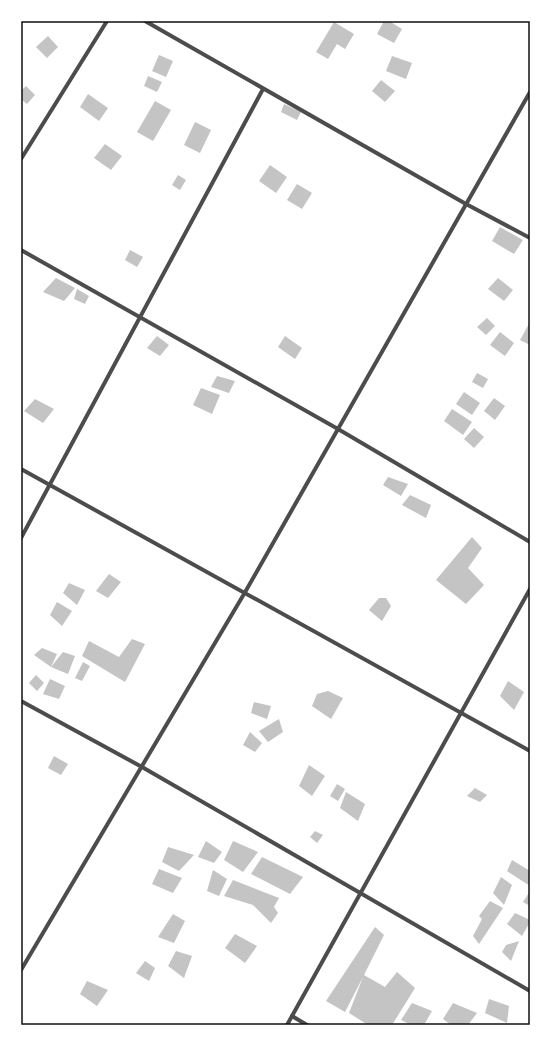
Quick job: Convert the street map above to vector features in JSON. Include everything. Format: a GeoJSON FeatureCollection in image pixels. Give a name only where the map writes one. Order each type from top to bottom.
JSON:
{"type":"FeatureCollection","features":[{"type":"Feature","properties":{"kind":"street"},"geometry":{"type":"LineString","coordinates":[[21,159],[107,21]]}},
{"type":"Feature","properties":{"kind":"street"},"geometry":{"type":"LineString","coordinates":[[145,21],[466,204],[530,238]]}},
{"type":"Feature","properties":{"kind":"street"},"geometry":{"type":"LineString","coordinates":[[21,538],[263,89]]}},
{"type":"Feature","properties":{"kind":"street"},"geometry":{"type":"LineString","coordinates":[[21,970],[244,594],[530,92]]}},
{"type":"Feature","properties":{"kind":"street"},"geometry":{"type":"LineString","coordinates":[[21,250],[338,429],[530,542]]}},
{"type":"Feature","properties":{"kind":"street"},"geometry":{"type":"LineString","coordinates":[[21,469],[244,594],[530,751]]}},
{"type":"Feature","properties":{"kind":"street"},"geometry":{"type":"LineString","coordinates":[[287,1025],[530,589]]}},
{"type":"Feature","properties":{"kind":"street"},"geometry":{"type":"LineString","coordinates":[[21,701],[142,767],[530,991]]}},
{"type":"Feature","properties":{"kind":"street"},"geometry":{"type":"LineString","coordinates":[[292,1016],[307,1025]]}},
{"type":"Feature","properties":{"kind":"building"},"geometry":{"type":"Polygon","coordinates":[[[384,21],[389,21],[402,29],[394,43],[377,34],[384,21]]]}},
{"type":"Feature","properties":{"kind":"building"},"geometry":{"type":"Polygon","coordinates":[[[334,22],[354,34],[345,49],[337,44],[328,59],[316,52],[334,22]]]}},
{"type":"Feature","properties":{"kind":"building"},"geometry":{"type":"Polygon","coordinates":[[[48,36],[58,47],[47,58],[36,47],[48,36]]]}},
{"type":"Feature","properties":{"kind":"building"},"geometry":{"type":"Polygon","coordinates":[[[159,55],[173,61],[166,77],[152,71],[159,55]]]}},
{"type":"Feature","properties":{"kind":"building"},"geometry":{"type":"Polygon","coordinates":[[[392,56],[412,63],[406,79],[386,71],[392,56]]]}},
{"type":"Feature","properties":{"kind":"building"},"geometry":{"type":"Polygon","coordinates":[[[148,76],[162,82],[157,92],[144,86],[148,76]]]}},
{"type":"Feature","properties":{"kind":"building"},"geometry":{"type":"Polygon","coordinates":[[[381,80],[395,91],[385,102],[372,91],[381,80]]]}},
{"type":"Feature","properties":{"kind":"building"},"geometry":{"type":"Polygon","coordinates":[[[26,86],[35,95],[27,104],[21,99],[21,91],[26,86]]]}},
{"type":"Feature","properties":{"kind":"building"},"geometry":{"type":"Polygon","coordinates":[[[88,94],[108,108],[99,121],[80,107],[88,94]]]}},
{"type":"Feature","properties":{"kind":"building"},"geometry":{"type":"Polygon","coordinates":[[[155,101],[171,110],[153,141],[137,132],[155,101]]]}},
{"type":"Feature","properties":{"kind":"building"},"geometry":{"type":"Polygon","coordinates":[[[284,104],[301,112],[297,120],[281,112],[284,104]]]}},
{"type":"Feature","properties":{"kind":"building"},"geometry":{"type":"Polygon","coordinates":[[[195,122],[211,130],[200,153],[184,145],[195,122]]]}},
{"type":"Feature","properties":{"kind":"building"},"geometry":{"type":"Polygon","coordinates":[[[105,144],[122,156],[111,170],[94,158],[105,144]]]}},
{"type":"Feature","properties":{"kind":"building"},"geometry":{"type":"Polygon","coordinates":[[[270,165],[287,177],[276,193],[259,181],[270,165]]]}},
{"type":"Feature","properties":{"kind":"building"},"geometry":{"type":"Polygon","coordinates":[[[178,175],[186,180],[180,190],[172,185],[178,175]]]}},
{"type":"Feature","properties":{"kind":"building"},"geometry":{"type":"Polygon","coordinates":[[[297,184],[312,193],[302,209],[287,200],[297,184]]]}},
{"type":"Feature","properties":{"kind":"building"},"geometry":{"type":"Polygon","coordinates":[[[500,227],[523,240],[514,254],[492,241],[500,227]]]}},
{"type":"Feature","properties":{"kind":"building"},"geometry":{"type":"Polygon","coordinates":[[[130,250],[143,257],[137,267],[125,260],[130,250]]]}},
{"type":"Feature","properties":{"kind":"building"},"geometry":{"type":"Polygon","coordinates":[[[56,278],[75,288],[64,301],[43,292],[56,278]]]}},
{"type":"Feature","properties":{"kind":"building"},"geometry":{"type":"Polygon","coordinates":[[[498,278],[513,290],[504,301],[488,289],[498,278]]]}},
{"type":"Feature","properties":{"kind":"building"},"geometry":{"type":"Polygon","coordinates":[[[77,289],[89,296],[85,304],[74,299],[77,289]]]}},
{"type":"Feature","properties":{"kind":"building"},"geometry":{"type":"Polygon","coordinates":[[[487,318],[495,326],[486,335],[477,327],[487,318]]]}},
{"type":"Feature","properties":{"kind":"building"},"geometry":{"type":"Polygon","coordinates":[[[530,322],[530,345],[520,340],[530,322]]]}},
{"type":"Feature","properties":{"kind":"building"},"geometry":{"type":"Polygon","coordinates":[[[500,332],[514,343],[505,356],[490,345],[500,332]]]}},
{"type":"Feature","properties":{"kind":"building"},"geometry":{"type":"Polygon","coordinates":[[[157,336],[169,345],[160,356],[147,348],[157,336]]]}},
{"type":"Feature","properties":{"kind":"building"},"geometry":{"type":"Polygon","coordinates":[[[285,336],[302,348],[295,359],[278,347],[285,336]]]}},
{"type":"Feature","properties":{"kind":"building"},"geometry":{"type":"Polygon","coordinates":[[[477,373],[488,379],[483,388],[472,382],[477,373]]]}},
{"type":"Feature","properties":{"kind":"building"},"geometry":{"type":"Polygon","coordinates":[[[217,376],[235,381],[229,393],[211,387],[217,376]]]}},
{"type":"Feature","properties":{"kind":"building"},"geometry":{"type":"Polygon","coordinates":[[[201,388],[220,395],[212,414],[193,405],[201,388]]]}},
{"type":"Feature","properties":{"kind":"building"},"geometry":{"type":"Polygon","coordinates":[[[464,392],[480,403],[472,415],[456,404],[464,392]]]}},
{"type":"Feature","properties":{"kind":"building"},"geometry":{"type":"Polygon","coordinates":[[[494,398],[505,406],[495,420],[484,411],[494,398]]]}},
{"type":"Feature","properties":{"kind":"building"},"geometry":{"type":"Polygon","coordinates":[[[35,399],[54,409],[43,423],[24,411],[35,399]]]}},
{"type":"Feature","properties":{"kind":"building"},"geometry":{"type":"Polygon","coordinates":[[[452,409],[472,422],[463,435],[444,421],[452,409]]]}},
{"type":"Feature","properties":{"kind":"building"},"geometry":{"type":"Polygon","coordinates":[[[474,428],[484,437],[474,448],[464,439],[474,428]]]}},
{"type":"Feature","properties":{"kind":"building"},"geometry":{"type":"Polygon","coordinates":[[[388,477],[408,484],[401,496],[383,485],[388,477]]]}},
{"type":"Feature","properties":{"kind":"building"},"geometry":{"type":"Polygon","coordinates":[[[410,495],[431,505],[426,518],[402,505],[410,495]]]}},
{"type":"Feature","properties":{"kind":"building"},"geometry":{"type":"Polygon","coordinates":[[[472,537],[482,548],[468,568],[484,585],[466,604],[436,580],[472,537]]]}},
{"type":"Feature","properties":{"kind":"building"},"geometry":{"type":"Polygon","coordinates":[[[109,574],[121,582],[108,598],[96,591],[109,574]]]}},
{"type":"Feature","properties":{"kind":"building"},"geometry":{"type":"Polygon","coordinates":[[[69,583],[85,590],[77,605],[63,593],[69,583]]]}},
{"type":"Feature","properties":{"kind":"building"},"geometry":{"type":"Polygon","coordinates":[[[379,598],[386,598],[391,606],[382,621],[369,610],[379,598]]]}},
{"type":"Feature","properties":{"kind":"building"},"geometry":{"type":"Polygon","coordinates":[[[57,602],[72,611],[62,626],[50,615],[57,602]]]}},
{"type":"Feature","properties":{"kind":"building"},"geometry":{"type":"Polygon","coordinates":[[[132,639],[145,644],[125,682],[82,656],[89,641],[119,657],[132,639]]]}},
{"type":"Feature","properties":{"kind":"building"},"geometry":{"type":"Polygon","coordinates":[[[42,648],[57,654],[51,667],[34,655],[42,648]]]}},
{"type":"Feature","properties":{"kind":"building"},"geometry":{"type":"Polygon","coordinates":[[[63,652],[75,656],[68,674],[51,667],[63,652]]]}},
{"type":"Feature","properties":{"kind":"building"},"geometry":{"type":"Polygon","coordinates":[[[83,662],[90,666],[82,681],[75,678],[83,662]]]}},
{"type":"Feature","properties":{"kind":"building"},"geometry":{"type":"Polygon","coordinates":[[[36,675],[44,683],[37,691],[29,683],[36,675]]]}},
{"type":"Feature","properties":{"kind":"building"},"geometry":{"type":"Polygon","coordinates":[[[50,679],[65,686],[59,699],[43,694],[50,679]]]}},
{"type":"Feature","properties":{"kind":"building"},"geometry":{"type":"Polygon","coordinates":[[[508,681],[524,692],[514,710],[500,696],[508,681]]]}},
{"type":"Feature","properties":{"kind":"building"},"geometry":{"type":"Polygon","coordinates":[[[328,691],[343,698],[331,719],[312,706],[317,694],[328,691]]]}},
{"type":"Feature","properties":{"kind":"building"},"geometry":{"type":"Polygon","coordinates":[[[254,702],[271,706],[267,719],[251,713],[254,702]]]}},
{"type":"Feature","properties":{"kind":"building"},"geometry":{"type":"Polygon","coordinates":[[[279,719],[283,732],[268,742],[259,731],[279,719]]]}},
{"type":"Feature","properties":{"kind":"building"},"geometry":{"type":"Polygon","coordinates":[[[250,732],[262,743],[255,752],[243,745],[250,732]]]}},
{"type":"Feature","properties":{"kind":"building"},"geometry":{"type":"Polygon","coordinates":[[[54,756],[68,764],[61,775],[48,768],[54,756]]]}},
{"type":"Feature","properties":{"kind":"building"},"geometry":{"type":"Polygon","coordinates":[[[309,765],[325,776],[312,796],[299,786],[309,765]]]}},
{"type":"Feature","properties":{"kind":"building"},"geometry":{"type":"Polygon","coordinates":[[[337,784],[345,789],[338,801],[330,796],[337,784]]]}},
{"type":"Feature","properties":{"kind":"building"},"geometry":{"type":"Polygon","coordinates":[[[475,788],[487,795],[480,802],[467,796],[475,788]]]}},
{"type":"Feature","properties":{"kind":"building"},"geometry":{"type":"Polygon","coordinates":[[[346,792],[365,804],[358,821],[340,808],[346,792]]]}},
{"type":"Feature","properties":{"kind":"building"},"geometry":{"type":"Polygon","coordinates":[[[315,831],[323,835],[317,843],[310,837],[315,831]]]}},
{"type":"Feature","properties":{"kind":"building"},"geometry":{"type":"Polygon","coordinates":[[[206,841],[222,852],[214,863],[198,857],[206,841]]]}},
{"type":"Feature","properties":{"kind":"building"},"geometry":{"type":"Polygon","coordinates":[[[233,841],[258,852],[243,872],[224,860],[233,841]]]}},
{"type":"Feature","properties":{"kind":"building"},"geometry":{"type":"Polygon","coordinates":[[[168,847],[194,855],[179,871],[162,862],[168,847]]]}},
{"type":"Feature","properties":{"kind":"building"},"geometry":{"type":"Polygon","coordinates":[[[262,857],[303,877],[290,894],[251,874],[262,857]]]}},
{"type":"Feature","properties":{"kind":"building"},"geometry":{"type":"Polygon","coordinates":[[[512,860],[530,871],[530,886],[507,871],[512,860]]]}},
{"type":"Feature","properties":{"kind":"building"},"geometry":{"type":"Polygon","coordinates":[[[159,869],[182,878],[173,893],[152,884],[159,869]]]}},
{"type":"Feature","properties":{"kind":"building"},"geometry":{"type":"Polygon","coordinates":[[[213,870],[227,879],[219,896],[207,891],[213,870]]]}},
{"type":"Feature","properties":{"kind":"building"},"geometry":{"type":"Polygon","coordinates":[[[501,877],[512,885],[504,905],[493,893],[501,877]]]}},
{"type":"Feature","properties":{"kind":"building"},"geometry":{"type":"Polygon","coordinates":[[[233,880],[279,898],[274,907],[278,913],[271,923],[253,905],[224,896],[233,880]]]}},
{"type":"Feature","properties":{"kind":"building"},"geometry":{"type":"Polygon","coordinates":[[[530,891],[530,906],[523,902],[530,891]]]}},
{"type":"Feature","properties":{"kind":"building"},"geometry":{"type":"Polygon","coordinates":[[[490,901],[503,908],[479,944],[473,936],[482,919],[479,916],[490,901]]]}},
{"type":"Feature","properties":{"kind":"building"},"geometry":{"type":"Polygon","coordinates":[[[515,913],[530,920],[522,936],[507,924],[515,913]]]}},
{"type":"Feature","properties":{"kind":"building"},"geometry":{"type":"Polygon","coordinates":[[[173,914],[185,921],[174,943],[158,937],[173,914]]]}},
{"type":"Feature","properties":{"kind":"building"},"geometry":{"type":"Polygon","coordinates":[[[375,927],[384,935],[364,975],[385,987],[397,972],[415,988],[392,1025],[368,1025],[349,1013],[363,977],[345,1012],[326,1001],[375,927]]]}},
{"type":"Feature","properties":{"kind":"building"},"geometry":{"type":"Polygon","coordinates":[[[235,934],[257,946],[245,963],[225,948],[235,934]]]}},
{"type":"Feature","properties":{"kind":"building"},"geometry":{"type":"Polygon","coordinates":[[[519,941],[511,961],[502,952],[506,945],[519,941]]]}},
{"type":"Feature","properties":{"kind":"building"},"geometry":{"type":"Polygon","coordinates":[[[176,951],[192,956],[184,978],[168,966],[176,951]]]}},
{"type":"Feature","properties":{"kind":"building"},"geometry":{"type":"Polygon","coordinates":[[[145,961],[155,968],[149,981],[136,973],[145,961]]]}},
{"type":"Feature","properties":{"kind":"building"},"geometry":{"type":"Polygon","coordinates":[[[87,981],[108,990],[97,1006],[80,994],[87,981]]]}},
{"type":"Feature","properties":{"kind":"building"},"geometry":{"type":"Polygon","coordinates":[[[489,999],[509,1006],[507,1023],[485,1013],[489,999]]]}},
{"type":"Feature","properties":{"kind":"building"},"geometry":{"type":"Polygon","coordinates":[[[412,1003],[432,1011],[424,1025],[411,1025],[401,1020],[412,1003]]]}},
{"type":"Feature","properties":{"kind":"building"},"geometry":{"type":"Polygon","coordinates":[[[453,1003],[477,1013],[468,1025],[451,1025],[443,1019],[453,1003]]]}}]}
